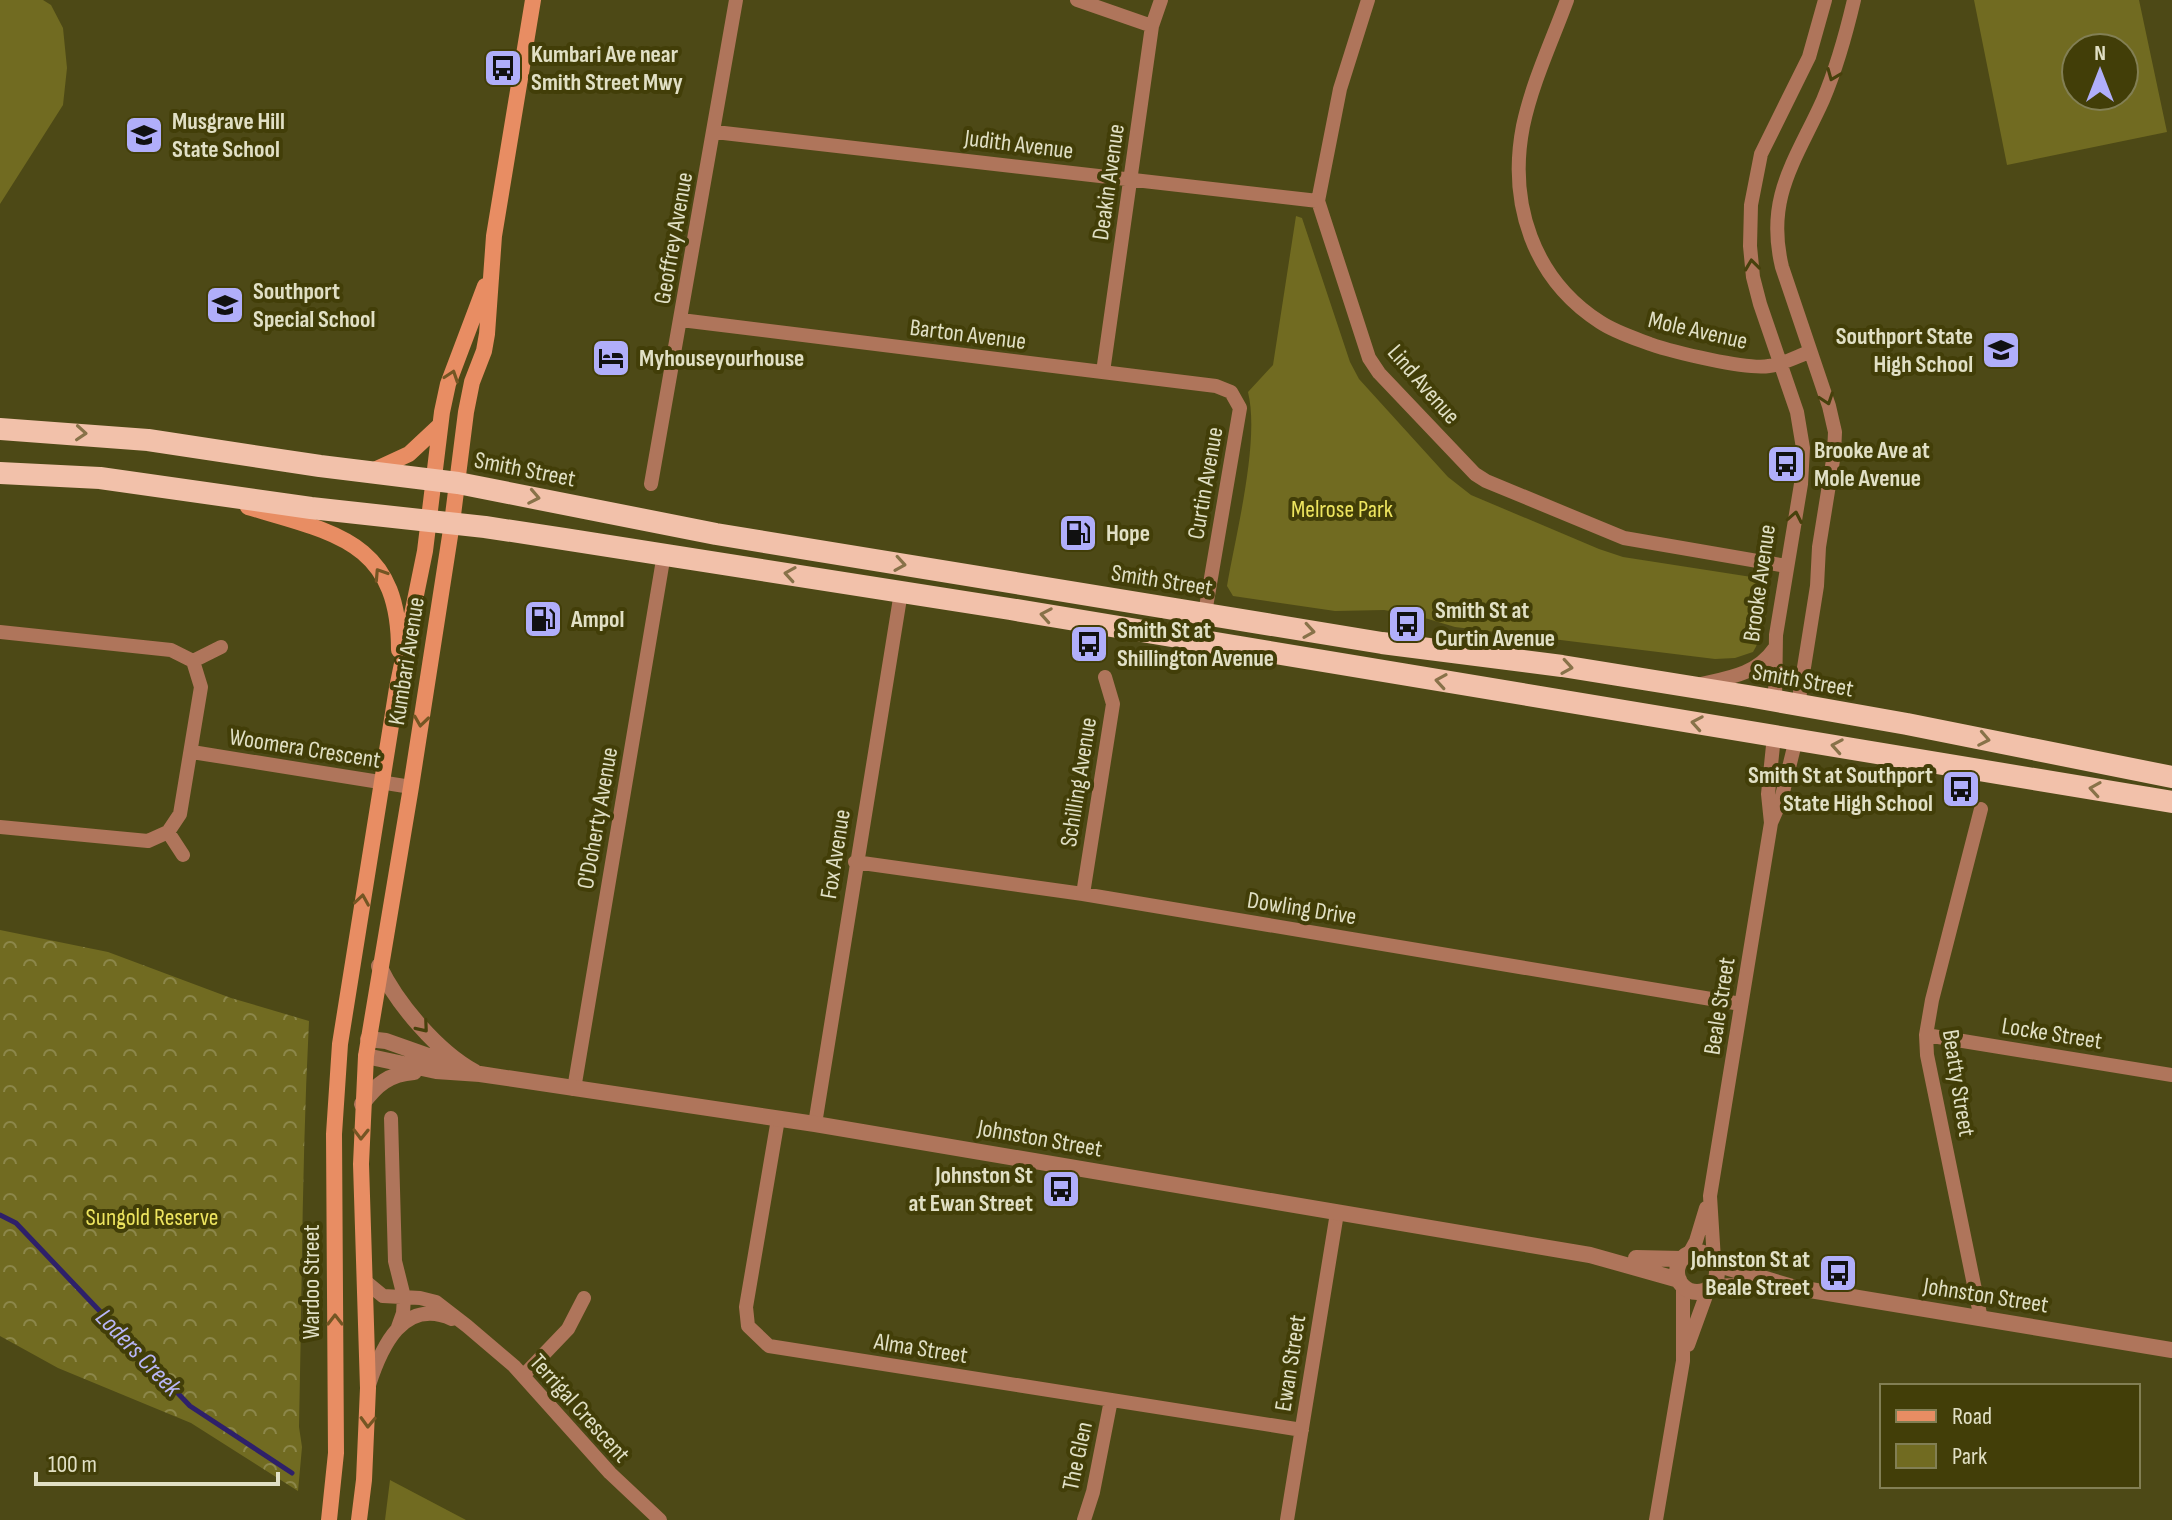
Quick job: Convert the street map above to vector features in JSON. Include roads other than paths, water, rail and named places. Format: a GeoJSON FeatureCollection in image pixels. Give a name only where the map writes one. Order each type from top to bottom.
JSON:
{"type":"FeatureCollection","features":[{"type":"Feature","properties":{"kind":"highway","name":"Smith Street"},"geometry":{"type":"LineString","coordinates":[[0,429],[148,440],[458,483],[716,534],[1382,643],[1562,666],[1775,701],[2172,777]]}},
{"type":"Feature","properties":{"kind":"highway"},"geometry":{"type":"LineString","coordinates":[[0,473],[100,478],[184,488],[311,508],[452,523],[664,554],[2172,802]]}},
{"type":"Feature","properties":{"kind":"highway","name":"Brooke Avenue"},"geometry":{"type":"LineString","coordinates":[[1775,701],[1785,738]]}},
{"type":"Feature","properties":{"kind":"highway","name":"Brooke Avenue"},"geometry":{"type":"LineString","coordinates":[[1785,738],[1798,705]]}},
{"type":"Feature","properties":{"kind":"main road","name":"Kumbari Avenue"},"geometry":{"type":"LineString","coordinates":[[367,1048],[411,787],[472,382],[487,334],[490,273],[533,0]]}},
{"type":"Feature","properties":{"kind":"main road","name":"Kumbari Avenue"},"geometry":{"type":"LineString","coordinates":[[340,1044],[399,676],[415,608],[439,426],[448,384],[490,273]]}},
{"type":"Feature","properties":{"kind":"main road"},"geometry":{"type":"LineString","coordinates":[[368,472],[409,454],[439,426]]}},
{"type":"Feature","properties":{"kind":"main road"},"geometry":{"type":"LineString","coordinates":[[184,488],[325,530],[361,551],[384,577],[394,601],[399,629],[399,676]]}},
{"type":"Feature","properties":{"kind":"main road"},"geometry":{"type":"LineString","coordinates":[[340,1044],[367,1048],[361,1164],[368,1388],[359,1520]]}},
{"type":"Feature","properties":{"kind":"main road","name":"Wardoo Street"},"geometry":{"type":"LineString","coordinates":[[329,1520],[336,1453],[334,1134],[340,1044]]}},
{"type":"Feature","properties":{"kind":"street","name":"Geoffrey Avenue"},"geometry":{"type":"LineString","coordinates":[[651,484],[736,0]]}},
{"type":"Feature","properties":{"kind":"street"},"geometry":{"type":"LineString","coordinates":[[1077,0],[1152,26]]}},
{"type":"Feature","properties":{"kind":"street","name":"Deakin Avenue"},"geometry":{"type":"LineString","coordinates":[[1103,372],[1152,26],[1161,0]]}},
{"type":"Feature","properties":{"kind":"street","name":"Lind Avenue"},"geometry":{"type":"LineString","coordinates":[[1368,0],[1340,89],[1318,201],[1374,367],[1475,474],[1624,538],[1786,566]]}},
{"type":"Feature","properties":{"kind":"street","name":"Mole Avenue"},"geometry":{"type":"LineString","coordinates":[[1567,0],[1528,107],[1519,152],[1519,181],[1525,223],[1545,270],[1584,311],[1603,324],[1636,339],[1689,355],[1761,367],[1809,352]]}},
{"type":"Feature","properties":{"kind":"street","name":"Brooke Avenue"},"geometry":{"type":"LineString","coordinates":[[1775,701],[1774,649],[1801,484],[1803,448],[1797,412],[1753,277],[1751,205],[1757,168],[1765,145],[1809,57],[1825,0]]}},
{"type":"Feature","properties":{"kind":"street","name":"Brooke Avenue"},"geometry":{"type":"LineString","coordinates":[[1798,705],[1835,440],[1829,406],[1779,257],[1776,225],[1778,204],[1790,164],[1834,73],[1854,0]]}},
{"type":"Feature","properties":{"kind":"street","name":"Judith Avenue"},"geometry":{"type":"LineString","coordinates":[[715,132],[1318,201]]}},
{"type":"Feature","properties":{"kind":"street","name":"Barton Avenue"},"geometry":{"type":"LineString","coordinates":[[681,320],[1216,386],[1231,392],[1240,408]]}},
{"type":"Feature","properties":{"kind":"street","name":"Curtin Avenue"},"geometry":{"type":"LineString","coordinates":[[1205,613],[1240,408]]}},
{"type":"Feature","properties":{"kind":"street","name":"O'Doherty Avenue"},"geometry":{"type":"LineString","coordinates":[[574,1089],[664,554]]}},
{"type":"Feature","properties":{"kind":"street","name":"Fox Avenue"},"geometry":{"type":"LineString","coordinates":[[815,1124],[901,592]]}},
{"type":"Feature","properties":{"kind":"street"},"geometry":{"type":"LineString","coordinates":[[0,632],[171,650],[193,661],[221,647]]}},
{"type":"Feature","properties":{"kind":"street"},"geometry":{"type":"LineString","coordinates":[[1687,687],[1749,671],[1768,658],[1774,649]]}},
{"type":"Feature","properties":{"kind":"street","name":"Woomera Crescent"},"geometry":{"type":"LineString","coordinates":[[168,832],[180,814],[192,752],[201,687],[193,661]]}},
{"type":"Feature","properties":{"kind":"street","name":"Schilling Avenue"},"geometry":{"type":"LineString","coordinates":[[1083,894],[1113,704],[1105,677]]}},
{"type":"Feature","properties":{"kind":"street","name":"Brooke Avenue"},"geometry":{"type":"LineString","coordinates":[[1771,823],[1768,794],[1785,738]]}},
{"type":"Feature","properties":{"kind":"street","name":"Brooke Avenue"},"geometry":{"type":"LineString","coordinates":[[1771,823],[1781,800],[1785,738]]}},
{"type":"Feature","properties":{"kind":"street","name":"Woomera Crescent"},"geometry":{"type":"LineString","coordinates":[[192,752],[411,787]]}},
{"type":"Feature","properties":{"kind":"street","name":"Beatty Street"},"geometry":{"type":"LineString","coordinates":[[1981,809],[1932,1000],[1926,1035],[1927,1055],[1981,1319]]}},
{"type":"Feature","properties":{"kind":"street","name":"Beale Street"},"geometry":{"type":"LineString","coordinates":[[1686,1257],[1696,1241],[1710,1196],[1771,823]]}},
{"type":"Feature","properties":{"kind":"street"},"geometry":{"type":"LineString","coordinates":[[0,827],[148,841],[168,832],[183,855]]}},
{"type":"Feature","properties":{"kind":"street","name":"Dowling Drive"},"geometry":{"type":"LineString","coordinates":[[855,862],[1083,894],[1741,1004]]}},
{"type":"Feature","properties":{"kind":"street"},"geometry":{"type":"LineString","coordinates":[[379,966],[399,998],[434,1040],[453,1058],[480,1074]]}},
{"type":"Feature","properties":{"kind":"street","name":"Locke Street"},"geometry":{"type":"LineString","coordinates":[[1926,1035],[2172,1075]]}},
{"type":"Feature","properties":{"kind":"street","name":"Johnston Street"},"geometry":{"type":"LineString","coordinates":[[367,1048],[386,1041],[480,1074]]}},
{"type":"Feature","properties":{"kind":"street","name":"Johnston Street"},"geometry":{"type":"LineString","coordinates":[[367,1048],[436,1071],[480,1074],[815,1124],[1590,1255],[1681,1283]]}},
{"type":"Feature","properties":{"kind":"street"},"geometry":{"type":"LineString","coordinates":[[362,1104],[380,1083],[393,1076],[436,1071]]}},
{"type":"Feature","properties":{"kind":"street"},"geometry":{"type":"LineString","coordinates":[[368,1388],[380,1356],[403,1313],[404,1297],[395,1261],[391,1118]]}},
{"type":"Feature","properties":{"kind":"street","name":"Alma Street"},"geometry":{"type":"LineString","coordinates":[[778,1119],[746,1307],[748,1326],[769,1346],[1302,1430]]}},
{"type":"Feature","properties":{"kind":"street","name":"Beale Street"},"geometry":{"type":"LineString","coordinates":[[1710,1196],[1715,1262]]}},
{"type":"Feature","properties":{"kind":"street","name":"Ewan Street"},"geometry":{"type":"LineString","coordinates":[[1287,1520],[1337,1213]]}},
{"type":"Feature","properties":{"kind":"street"},"geometry":{"type":"LineString","coordinates":[[1656,1520],[1683,1361],[1709,1289],[1717,1276],[1715,1262],[1699,1252],[1686,1257],[1677,1269],[1681,1283],[1683,1361]]}},
{"type":"Feature","properties":{"kind":"street","name":"Johnston Street"},"geometry":{"type":"LineString","coordinates":[[1590,1255],[1686,1257]]}},
{"type":"Feature","properties":{"kind":"street","name":"Johnston Street"},"geometry":{"type":"LineString","coordinates":[[1715,1262],[1741,1273],[1792,1287],[2172,1350]]}},
{"type":"Feature","properties":{"kind":"street","name":"Terrigal Crescent"},"geometry":{"type":"LineString","coordinates":[[366,1282],[381,1295],[436,1302],[467,1326],[523,1376],[610,1473],[660,1520]]}},
{"type":"Feature","properties":{"kind":"street"},"geometry":{"type":"LineString","coordinates":[[1681,1283],[1695,1292],[1709,1289]]}},
{"type":"Feature","properties":{"kind":"street","name":"Johnston Street"},"geometry":{"type":"LineString","coordinates":[[1709,1289],[1747,1285],[1792,1287]]}},
{"type":"Feature","properties":{"kind":"street"},"geometry":{"type":"LineString","coordinates":[[523,1376],[568,1329],[584,1298]]}},
{"type":"Feature","properties":{"kind":"street","name":"Terrigal Crescent"},"geometry":{"type":"LineString","coordinates":[[398,1327],[429,1313],[467,1326]]}},
{"type":"Feature","properties":{"kind":"street","name":"The Glen"},"geometry":{"type":"LineString","coordinates":[[1084,1520],[1093,1492],[1111,1400]]}},
{"type":"Feature","properties":{"kind":"waterway","name":"Loders Creek"},"geometry":{"type":"LineString","coordinates":[[0,1215],[16,1223],[190,1406],[292,1473]]}},
{"type":"Feature","properties":{"kind":"place","name":"Kumbari Ave near Smith Street Mwy"},"geometry":{"type":"Point","coordinates":[503,68]}},
{"type":"Feature","properties":{"kind":"place","name":"Musgrave Hill State School"},"geometry":{"type":"Point","coordinates":[144,135]}},
{"type":"Feature","properties":{"kind":"place","name":"Southport Special School"},"geometry":{"type":"Point","coordinates":[225,305]}},
{"type":"Feature","properties":{"kind":"place","name":"Southport State High School"},"geometry":{"type":"Point","coordinates":[2001,350]}},
{"type":"Feature","properties":{"kind":"place","name":"Myhouseyourhouse"},"geometry":{"type":"Point","coordinates":[611,358]}},
{"type":"Feature","properties":{"kind":"place","name":"Brooke Ave at Mole Avenue"},"geometry":{"type":"Point","coordinates":[1786,464]}},
{"type":"Feature","properties":{"kind":"place","name":"Hope"},"geometry":{"type":"Point","coordinates":[1078,533]}},
{"type":"Feature","properties":{"kind":"place","name":"Ampol"},"geometry":{"type":"Point","coordinates":[543,619]}},
{"type":"Feature","properties":{"kind":"place","name":"Smith St at Curtin Avenue"},"geometry":{"type":"Point","coordinates":[1407,624]}},
{"type":"Feature","properties":{"kind":"place","name":"Smith St at Shillington Avenue"},"geometry":{"type":"Point","coordinates":[1089,644]}},
{"type":"Feature","properties":{"kind":"place","name":"Smith St at Southport State High School"},"geometry":{"type":"Point","coordinates":[1961,789]}},
{"type":"Feature","properties":{"kind":"place","name":"Johnston St at Ewan Street"},"geometry":{"type":"Point","coordinates":[1061,1189]}},
{"type":"Feature","properties":{"kind":"place","name":"Johnston St at Beale Street"},"geometry":{"type":"Point","coordinates":[1838,1273]}},
{"type":"Feature","properties":{"kind":"park label","name":"Melrose Park"},"geometry":{"type":"Point","coordinates":[1342,509]}},
{"type":"Feature","properties":{"kind":"park label","name":"Sungold Reserve"},"geometry":{"type":"Point","coordinates":[152,1217]}}]}
